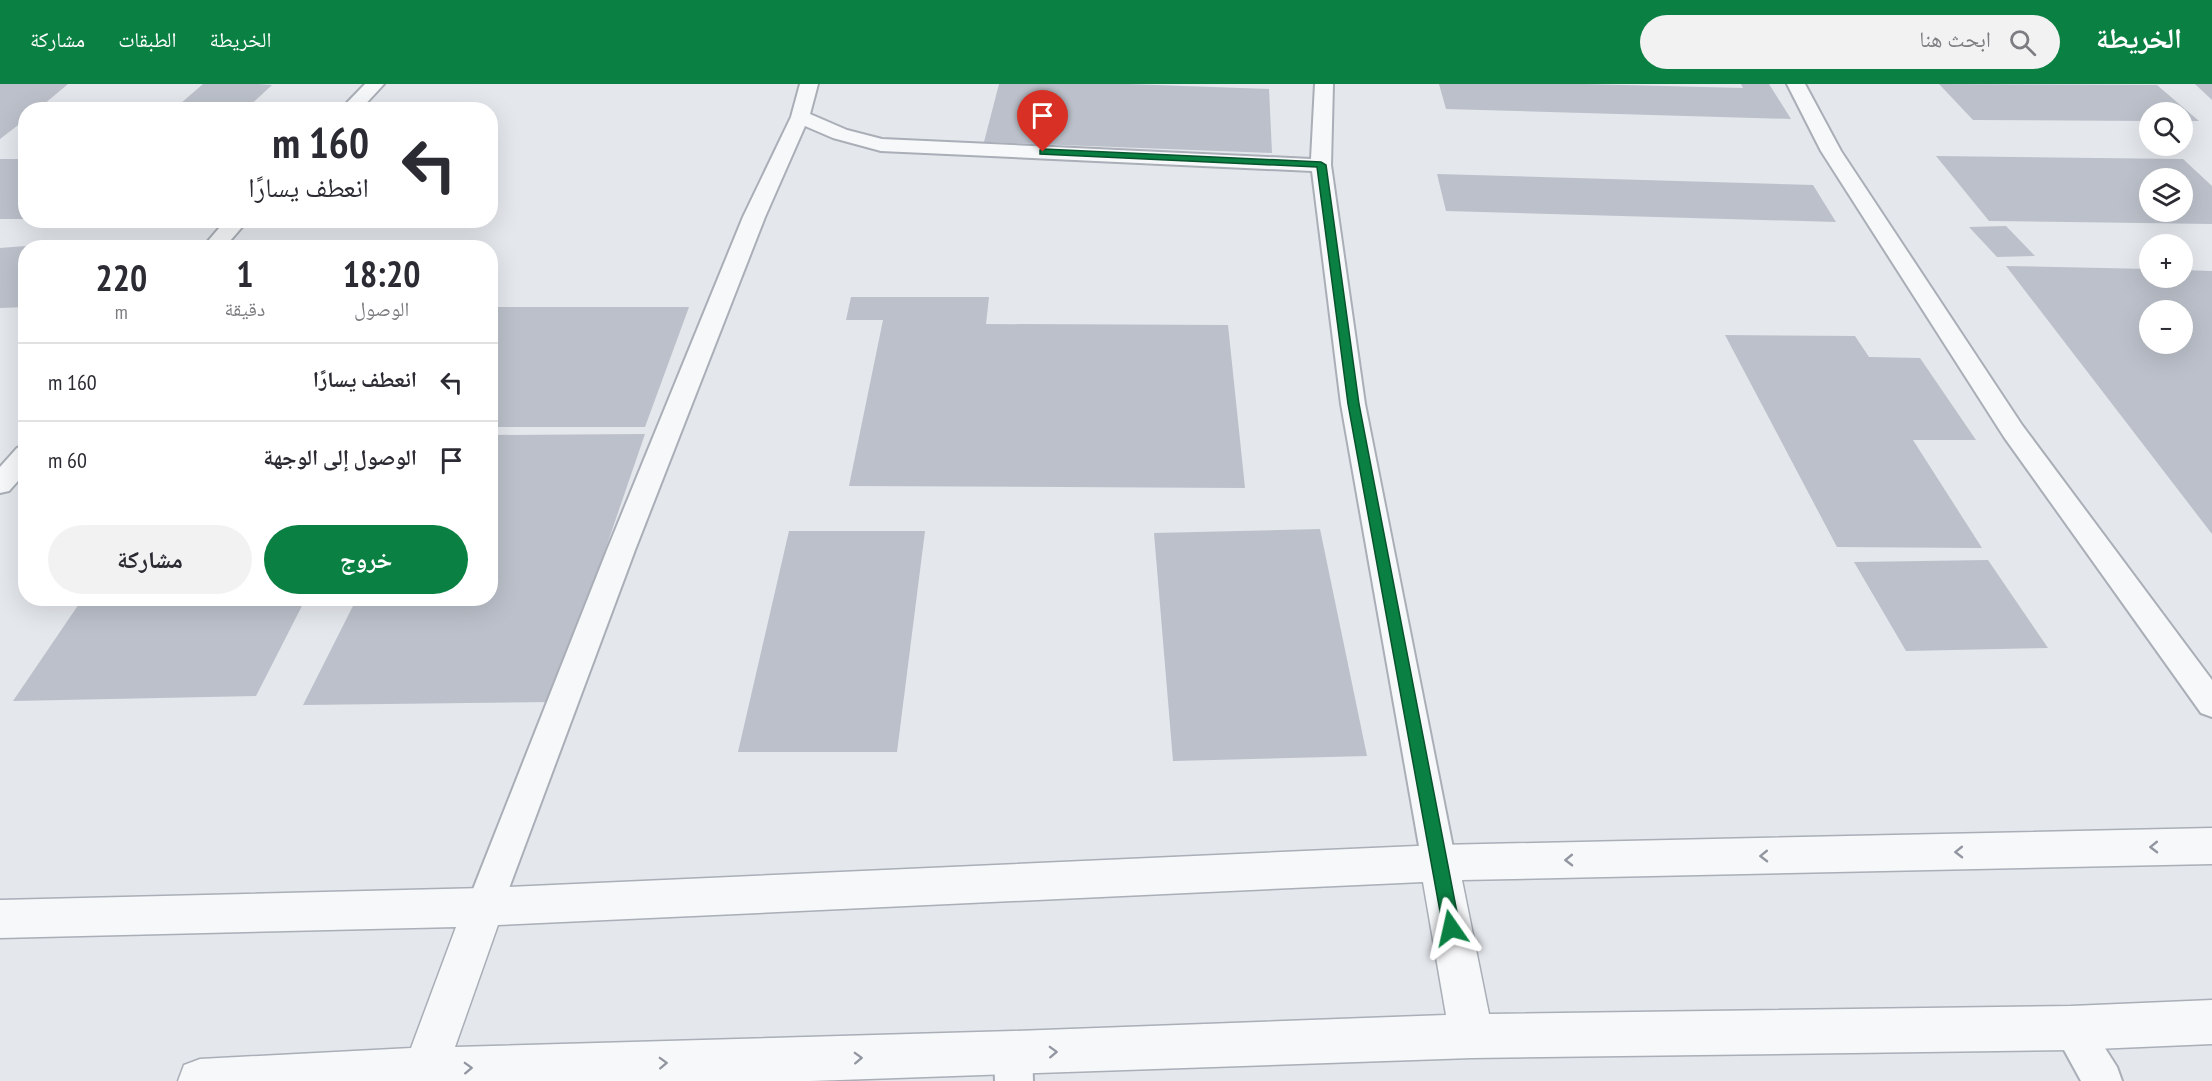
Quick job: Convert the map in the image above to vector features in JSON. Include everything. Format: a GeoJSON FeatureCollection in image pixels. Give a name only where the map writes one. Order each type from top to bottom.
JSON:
{"type":"FeatureCollection","features":[{"type":"Feature","properties":{"kind":"street"},"geometry":{"type":"LineString","coordinates":[[0,919],[484,908],[1439,863],[2212,846]]}},
{"type":"Feature","properties":{"kind":"street"},"geometry":{"type":"LineString","coordinates":[[1439,863],[1472,1036]]}},
{"type":"Feature","properties":{"kind":"street"},"geometry":{"type":"LineString","coordinates":[[425,1070],[484,908]]}},
{"type":"Feature","properties":{"kind":"street"},"geometry":{"type":"LineString","coordinates":[[200,1081],[425,1070],[1013,1067],[1472,1036],[2071,1028],[2212,1022]]}},
{"type":"Feature","properties":{"kind":"lane"},"geometry":{"type":"LineString","coordinates":[[357,102],[375,84]]}},
{"type":"Feature","properties":{"kind":"lane"},"geometry":{"type":"LineString","coordinates":[[484,908],[617,561],[754,217],[800,117],[809,84]]}},
{"type":"Feature","properties":{"kind":"lane"},"geometry":{"type":"LineString","coordinates":[[1324,84],[1321,165],[1353,404],[1439,863]]}},
{"type":"Feature","properties":{"kind":"lane"},"geometry":{"type":"LineString","coordinates":[[1796,84],[1831,151],[2013,432],[2212,705]]}},
{"type":"Feature","properties":{"kind":"lane"},"geometry":{"type":"LineString","coordinates":[[800,117],[840,134],[881,145],[1321,165]]}},
{"type":"Feature","properties":{"kind":"lane"},"geometry":{"type":"LineString","coordinates":[[219,240],[231,228]]}},
{"type":"Feature","properties":{"kind":"lane"},"geometry":{"type":"LineString","coordinates":[[0,484],[18,463]]}},
{"type":"Feature","properties":{"kind":"lane"},"geometry":{"type":"LineString","coordinates":[[2071,1028],[2103,1081]]}},
{"type":"Feature","properties":{"kind":"building"},"geometry":{"type":"Polygon","coordinates":[[[0,84],[68,84],[47,102],[18,102],[18,125],[0,139],[0,84]]]}},
{"type":"Feature","properties":{"kind":"building"},"geometry":{"type":"Polygon","coordinates":[[[203,84],[272,85],[254,102],[182,102],[203,84]]]}},
{"type":"Feature","properties":{"kind":"building"},"geometry":{"type":"Polygon","coordinates":[[[999,84],[1128,84],[1269,89],[1272,153],[984,142],[999,84]]]}},
{"type":"Feature","properties":{"kind":"building"},"geometry":{"type":"Polygon","coordinates":[[[1439,84],[1585,84],[1743,88],[1741,84],[1769,84],[1791,119],[1446,109],[1439,84]]]}},
{"type":"Feature","properties":{"kind":"building"},"geometry":{"type":"Polygon","coordinates":[[[1939,84],[2157,85],[2177,102],[2139,102],[2139,121],[1973,120],[1939,84]]]}},
{"type":"Feature","properties":{"kind":"building"},"geometry":{"type":"Polygon","coordinates":[[[2195,84],[2212,84],[2212,100],[2195,84]]]}},
{"type":"Feature","properties":{"kind":"building"},"geometry":{"type":"Polygon","coordinates":[[[1936,156],[2183,159],[2193,168],[2139,168],[2139,222],[2193,222],[2193,168],[2212,186],[2212,224],[1989,221],[1936,156]]]}},
{"type":"Feature","properties":{"kind":"building"},"geometry":{"type":"Polygon","coordinates":[[[0,159],[18,159],[18,219],[0,219],[0,159]]]}},
{"type":"Feature","properties":{"kind":"building"},"geometry":{"type":"Polygon","coordinates":[[[1437,174],[1813,185],[1836,222],[1446,211],[1437,174]]]}},
{"type":"Feature","properties":{"kind":"building"},"geometry":{"type":"Polygon","coordinates":[[[2006,226],[2035,256],[1997,257],[1969,227],[2006,226]]]}},
{"type":"Feature","properties":{"kind":"building"},"geometry":{"type":"Polygon","coordinates":[[[18,247],[18,307],[0,308],[0,248],[18,247]]]}},
{"type":"Feature","properties":{"kind":"building"},"geometry":{"type":"Polygon","coordinates":[[[2006,266],[2139,269],[2139,288],[2193,288],[2193,270],[2212,271],[2212,534],[2006,266]]]}},
{"type":"Feature","properties":{"kind":"building"},"geometry":{"type":"Polygon","coordinates":[[[851,297],[989,297],[986,324],[1228,325],[1245,488],[849,486],[883,320],[846,320],[851,297]]]}},
{"type":"Feature","properties":{"kind":"building"},"geometry":{"type":"Polygon","coordinates":[[[498,307],[689,307],[645,427],[498,427],[498,307]]]}},
{"type":"Feature","properties":{"kind":"building"},"geometry":{"type":"Polygon","coordinates":[[[1725,335],[1855,336],[1869,357],[1920,358],[1976,440],[1913,440],[1982,548],[1837,547],[1725,335]]]}},
{"type":"Feature","properties":{"kind":"building"},"geometry":{"type":"Polygon","coordinates":[[[645,434],[553,702],[303,705],[353,606],[498,606],[498,435],[645,434]]]}},
{"type":"Feature","properties":{"kind":"building"},"geometry":{"type":"Polygon","coordinates":[[[1320,529],[1367,756],[1173,761],[1154,533],[1320,529]]]}},
{"type":"Feature","properties":{"kind":"building"},"geometry":{"type":"Polygon","coordinates":[[[789,531],[925,531],[897,752],[738,752],[789,531]]]}},
{"type":"Feature","properties":{"kind":"building"},"geometry":{"type":"Polygon","coordinates":[[[1988,560],[2048,648],[1906,651],[1854,562],[1988,560]]]}},
{"type":"Feature","properties":{"kind":"building"},"geometry":{"type":"Polygon","coordinates":[[[78,606],[302,606],[256,696],[13,701],[78,606]]]}},
{"type":"Feature","properties":{"kind":"route"},"geometry":{"type":"LineString","coordinates":[[1043,152],[1321,165],[1353,404],[1451,928]]}}]}
